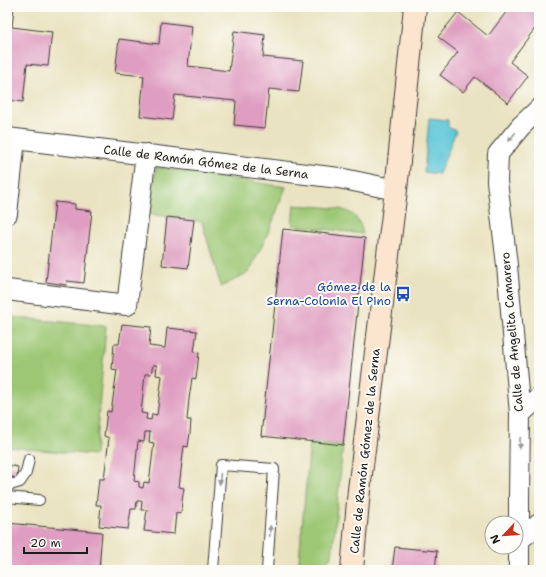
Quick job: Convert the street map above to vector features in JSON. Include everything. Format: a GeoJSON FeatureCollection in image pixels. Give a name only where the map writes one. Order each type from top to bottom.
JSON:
{"type":"FeatureCollection","features":[{"type":"Feature","properties":{"kind":"street","name":"Calle de Ramón Gómez de la Serna"},"geometry":{"type":"LineString","coordinates":[[352,570],[360,483],[396,190],[415,7]]}},
{"type":"Feature","properties":{"kind":"street","name":"Calle de Angelita Camarero"},"geometry":{"type":"LineString","coordinates":[[519,515],[520,414],[507,265],[497,181],[498,154],[521,126],[539,109]]}},
{"type":"Feature","properties":{"kind":"street","name":"Calle de Ramón Gómez de la Serna"},"geometry":{"type":"LineString","coordinates":[[7,214],[11,138],[339,178],[396,190]]}},
{"type":"Feature","properties":{"kind":"street"},"geometry":{"type":"LineString","coordinates":[[7,290],[127,305],[146,154]]}},
{"type":"Feature","properties":{"kind":"street"},"geometry":{"type":"LineString","coordinates":[[520,414],[539,398]]}},
{"type":"Feature","properties":{"kind":"street"},"geometry":{"type":"LineString","coordinates":[[524,536],[539,524]]}},
{"type":"Feature","properties":{"kind":"street","name":"Calle de Angelita Camarero"},"geometry":{"type":"LineString","coordinates":[[519,555],[519,570]]}},
{"type":"Feature","properties":{"kind":"lane"},"geometry":{"type":"LineString","coordinates":[[7,486],[20,482],[26,473],[29,459]]}},
{"type":"Feature","properties":{"kind":"lane"},"geometry":{"type":"LineString","coordinates":[[213,570],[221,465],[274,469],[267,570]]}},
{"type":"Feature","properties":{"kind":"lane"},"geometry":{"type":"LineString","coordinates":[[7,497],[39,500]]}},
{"type":"Feature","properties":{"kind":"green space"},"geometry":{"type":"Polygon","coordinates":[[[156,167],[286,187],[269,231],[249,272],[221,287],[202,222],[149,214],[156,167]]]}},
{"type":"Feature","properties":{"kind":"green space"},"geometry":{"type":"Polygon","coordinates":[[[294,205],[331,208],[349,212],[358,220],[363,234],[292,225],[294,205]]]}},
{"type":"Feature","properties":{"kind":"green space"},"geometry":{"type":"Polygon","coordinates":[[[7,317],[106,326],[95,455],[7,447],[7,317]]]}},
{"type":"Feature","properties":{"kind":"green space"},"geometry":{"type":"Polygon","coordinates":[[[310,442],[343,445],[332,557],[316,570],[298,570],[310,442]]]}},
{"type":"Feature","properties":{"kind":"water"},"geometry":{"type":"Polygon","coordinates":[[[429,118],[448,120],[448,127],[456,131],[439,174],[424,172],[429,118]]]}},
{"type":"Feature","properties":{"kind":"building"},"geometry":{"type":"Polygon","coordinates":[[[7,7],[14,7],[12,27],[52,32],[48,66],[27,64],[23,102],[7,100],[7,7]]]}},
{"type":"Feature","properties":{"kind":"building"},"geometry":{"type":"Polygon","coordinates":[[[510,7],[539,7],[539,23],[510,62],[528,76],[508,103],[475,77],[463,92],[440,75],[458,52],[438,37],[458,12],[488,36],[510,7]]]}},
{"type":"Feature","properties":{"kind":"building"},"geometry":{"type":"Polygon","coordinates":[[[161,22],[192,26],[188,66],[229,71],[234,31],[265,35],[263,57],[303,61],[299,92],[269,89],[265,128],[234,125],[236,101],[175,95],[172,120],[140,116],[144,76],[115,73],[119,39],[159,44],[161,22]]]}},
{"type":"Feature","properties":{"kind":"building"},"geometry":{"type":"Polygon","coordinates":[[[55,202],[75,204],[75,209],[92,211],[84,283],[67,281],[66,285],[46,282],[55,202]]]}},
{"type":"Feature","properties":{"kind":"building"},"geometry":{"type":"Polygon","coordinates":[[[167,217],[194,220],[188,268],[162,265],[167,217]]]}},
{"type":"Feature","properties":{"kind":"building"},"geometry":{"type":"Polygon","coordinates":[[[283,229],[365,238],[343,445],[261,436],[283,229]]]}},
{"type":"Feature","properties":{"kind":"building"},"geometry":{"type":"Polygon","coordinates":[[[122,324],[151,327],[149,346],[165,348],[167,328],[197,331],[194,352],[199,353],[196,379],[192,378],[187,420],[191,420],[190,433],[188,447],[184,446],[179,487],[184,488],[181,514],[176,513],[174,534],[144,531],[147,510],[141,510],[142,501],[137,501],[136,509],[131,509],[128,529],[99,526],[101,505],[96,505],[99,479],[104,479],[109,438],[104,436],[107,411],[111,412],[117,370],[112,369],[114,344],[119,344],[122,324]],[[153,365],[151,374],[145,374],[141,413],[147,414],[146,419],[151,420],[152,414],[157,415],[162,376],[156,375],[157,365],[153,365]],[[145,432],[144,442],[138,441],[134,481],[139,482],[139,487],[143,488],[144,482],[149,483],[154,443],[149,442],[150,432],[145,432]]]}},
{"type":"Feature","properties":{"kind":"building"},"geometry":{"type":"Polygon","coordinates":[[[7,465],[18,467],[17,478],[7,476],[7,465]]]}},
{"type":"Feature","properties":{"kind":"building"},"geometry":{"type":"Polygon","coordinates":[[[7,523],[102,532],[99,570],[7,570],[7,523]]]}},
{"type":"Feature","properties":{"kind":"building"},"geometry":{"type":"Polygon","coordinates":[[[395,547],[437,551],[435,570],[392,570],[395,547]]]}},
{"type":"Feature","properties":{"kind":"place","name":"Gómez de la Serna-Colonia El Pino"},"geometry":{"type":"Point","coordinates":[403,294]}}]}
